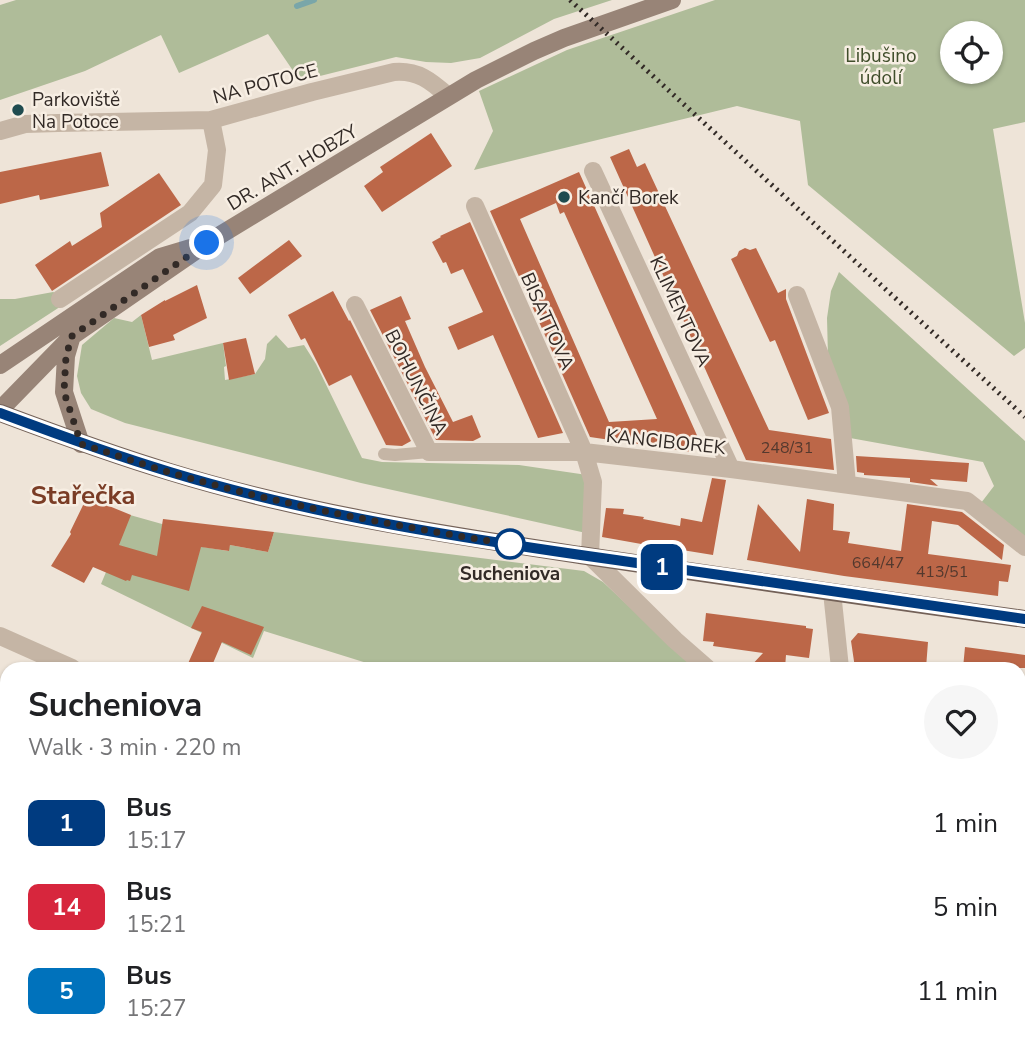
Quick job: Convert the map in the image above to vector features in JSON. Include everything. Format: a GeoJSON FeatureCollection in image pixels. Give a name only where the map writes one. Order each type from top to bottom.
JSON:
{"type":"FeatureCollection","features":[{"type":"Feature","properties":{"kind":"main road","name":"DR. ANT. HOBZY"},"geometry":{"type":"LineString","coordinates":[[0,412],[72,336],[207,243],[476,80],[572,35],[672,0]]}},
{"type":"Feature","properties":{"kind":"main road"},"geometry":{"type":"LineString","coordinates":[[0,365],[160,257],[207,243]]}},
{"type":"Feature","properties":{"kind":"main road"},"geometry":{"type":"LineString","coordinates":[[72,336],[66,356],[64,392],[81,444]]}},
{"type":"Feature","properties":{"kind":"main road"},"geometry":{"type":"LineString","coordinates":[[0,412],[81,444],[171,473],[288,503],[440,534],[831,593],[1025,619]]}},
{"type":"Feature","properties":{"kind":"street","name":"NA POTOCE"},"geometry":{"type":"LineString","coordinates":[[0,131],[25,124],[58,122],[211,120],[312,92],[406,71],[425,78],[448,96]]}},
{"type":"Feature","properties":{"kind":"street","name":"DR. ANT. HOBZY"},"geometry":{"type":"LineString","coordinates":[[60,299],[190,213],[213,185],[216,150],[211,120]]}},
{"type":"Feature","properties":{"kind":"street","name":"KLIMENTOVA"},"geometry":{"type":"LineString","coordinates":[[593,171],[731,469]]}},
{"type":"Feature","properties":{"kind":"street","name":"BISATTOVA"},"geometry":{"type":"LineString","coordinates":[[475,206],[584,453]]}},
{"type":"Feature","properties":{"kind":"street"},"geometry":{"type":"LineString","coordinates":[[797,295],[840,407],[848,484]]}},
{"type":"Feature","properties":{"kind":"street","name":"BOHUNČINA"},"geometry":{"type":"LineString","coordinates":[[355,306],[429,452],[584,453]]}},
{"type":"Feature","properties":{"kind":"street","name":"KANCIBOREK"},"geometry":{"type":"LineString","coordinates":[[590,556],[593,482],[584,453],[731,469],[967,501],[1025,547]]}},
{"type":"Feature","properties":{"kind":"street"},"geometry":{"type":"LineString","coordinates":[[605,455],[590,556],[700,662]]}},
{"type":"Feature","properties":{"kind":"street"},"geometry":{"type":"LineString","coordinates":[[831,593],[838,662]]}},
{"type":"Feature","properties":{"kind":"street"},"geometry":{"type":"LineString","coordinates":[[0,636],[52,662]]}},
{"type":"Feature","properties":{"kind":"lane"},"geometry":{"type":"LineString","coordinates":[[384,454],[429,452]]}},
{"type":"Feature","properties":{"kind":"green space"},"geometry":{"type":"Polygon","coordinates":[[[16,0],[612,0],[554,19],[480,58],[451,63],[396,57],[300,81],[268,34],[179,73],[161,35],[85,71],[0,100],[0,5],[16,0]]]}},
{"type":"Feature","properties":{"kind":"green space","name":"Libušino údolí"},"geometry":{"type":"Polygon","coordinates":[[[715,0],[1025,0],[1025,122],[993,129],[1025,323],[1025,348],[1014,356],[808,185],[800,121],[737,106],[474,170],[493,131],[479,91],[567,50],[715,0]]]}},
{"type":"Feature","properties":{"kind":"green space"},"geometry":{"type":"Polygon","coordinates":[[[839,272],[1025,441],[1025,541],[981,503],[994,486],[983,462],[850,438],[829,396],[827,318],[831,291],[839,272]]]}},
{"type":"Feature","properties":{"kind":"green space"},"geometry":{"type":"Polygon","coordinates":[[[53,292],[72,299],[0,346],[0,299],[53,292]]]}},
{"type":"Feature","properties":{"kind":"green space"},"geometry":{"type":"Polygon","coordinates":[[[141,315],[152,360],[223,343],[225,380],[255,374],[265,359],[267,344],[276,335],[288,348],[304,345],[362,458],[382,462],[519,465],[594,476],[586,533],[361,483],[125,423],[91,409],[81,393],[77,376],[82,345],[114,318],[132,322],[141,315]]]}},
{"type":"Feature","properties":{"kind":"green space"},"geometry":{"type":"Polygon","coordinates":[[[130,515],[162,524],[197,546],[228,551],[230,545],[268,552],[274,532],[584,571],[603,582],[689,662],[364,662],[264,631],[253,658],[101,584],[130,515]]]}},
{"type":"Feature","properties":{"kind":"building"},"geometry":{"type":"Polygon","coordinates":[[[431,133],[452,166],[382,212],[364,186],[383,172],[380,167],[431,133]]]}},
{"type":"Feature","properties":{"kind":"building"},"geometry":{"type":"Polygon","coordinates":[[[629,149],[637,167],[645,163],[769,430],[831,439],[834,470],[746,460],[610,157],[629,149]]]}},
{"type":"Feature","properties":{"kind":"building"},"geometry":{"type":"Polygon","coordinates":[[[101,152],[109,186],[40,200],[39,195],[0,204],[0,172],[101,152]]]}},
{"type":"Feature","properties":{"kind":"building"},"geometry":{"type":"Polygon","coordinates":[[[579,172],[700,442],[692,452],[590,437],[490,211],[579,172]],[[556,203],[520,219],[609,422],[657,419],[564,212],[560,214],[556,203]]]}},
{"type":"Feature","properties":{"kind":"building"},"geometry":{"type":"Polygon","coordinates":[[[159,173],[181,205],[52,291],[35,265],[70,241],[72,246],[102,227],[100,213],[159,173]]]}},
{"type":"Feature","properties":{"kind":"building"},"geometry":{"type":"Polygon","coordinates":[[[470,222],[563,433],[538,438],[493,335],[458,350],[448,327],[483,312],[463,269],[451,274],[432,242],[470,222]]]}},
{"type":"Feature","properties":{"kind":"building"},"geometry":{"type":"Polygon","coordinates":[[[289,240],[302,256],[250,294],[238,278],[289,240]]]}},
{"type":"Feature","properties":{"kind":"building"},"geometry":{"type":"Polygon","coordinates":[[[745,248],[756,248],[778,293],[786,289],[786,299],[829,413],[808,420],[775,340],[770,342],[731,259],[745,248]]]}},
{"type":"Feature","properties":{"kind":"building"},"geometry":{"type":"Polygon","coordinates":[[[197,285],[207,318],[173,335],[175,340],[149,347],[141,315],[197,285]]]}},
{"type":"Feature","properties":{"kind":"building"},"geometry":{"type":"Polygon","coordinates":[[[333,291],[411,441],[402,446],[386,445],[351,375],[329,386],[305,338],[301,340],[288,315],[333,291]]]}},
{"type":"Feature","properties":{"kind":"building"},"geometry":{"type":"Polygon","coordinates":[[[401,296],[411,319],[405,321],[453,422],[472,415],[481,437],[473,441],[436,440],[370,310],[401,296]]]}},
{"type":"Feature","properties":{"kind":"building"},"geometry":{"type":"Polygon","coordinates":[[[246,338],[255,374],[229,380],[223,343],[246,338]]]}},
{"type":"Feature","properties":{"kind":"building"},"geometry":{"type":"Polygon","coordinates":[[[856,456],[969,463],[967,482],[930,479],[938,486],[910,482],[910,478],[864,475],[857,472],[856,456]]]}},
{"type":"Feature","properties":{"kind":"building"},"geometry":{"type":"Polygon","coordinates":[[[712,478],[726,480],[713,555],[602,537],[606,508],[624,509],[623,514],[680,526],[681,518],[702,522],[712,478]]]}},
{"type":"Feature","properties":{"kind":"building"},"geometry":{"type":"Polygon","coordinates":[[[87,497],[131,515],[119,545],[157,556],[163,519],[274,532],[268,552],[230,545],[229,551],[201,547],[189,591],[132,575],[130,581],[126,581],[93,567],[84,583],[51,566],[71,534],[87,497]]]}},
{"type":"Feature","properties":{"kind":"building"},"geometry":{"type":"Polygon","coordinates":[[[807,499],[834,504],[833,530],[850,532],[848,543],[901,551],[907,504],[962,512],[1004,545],[1002,560],[958,525],[932,521],[928,554],[1011,565],[1008,582],[999,581],[998,596],[747,560],[758,504],[800,552],[807,499]]]}},
{"type":"Feature","properties":{"kind":"building"},"geometry":{"type":"Polygon","coordinates":[[[202,606],[264,627],[251,655],[222,642],[214,662],[189,662],[202,632],[191,628],[202,606]]]}},
{"type":"Feature","properties":{"kind":"building"},"geometry":{"type":"Polygon","coordinates":[[[706,613],[813,629],[809,658],[786,655],[785,662],[755,662],[763,653],[713,646],[714,642],[703,641],[706,613]]]}},
{"type":"Feature","properties":{"kind":"building"},"geometry":{"type":"Polygon","coordinates":[[[858,633],[928,642],[926,662],[854,662],[851,641],[858,633]]]}},
{"type":"Feature","properties":{"kind":"building"},"geometry":{"type":"Polygon","coordinates":[[[965,647],[1025,655],[1025,662],[964,662],[965,647]]]}},
{"type":"Feature","properties":{"kind":"waterway"},"geometry":{"type":"LineString","coordinates":[[297,6],[314,0]]}},
{"type":"Feature","properties":{"kind":"railway"},"geometry":{"type":"LineString","coordinates":[[570,0],[1025,417]]}},
{"type":"Feature","properties":{"kind":"bus line","name":"1"},"geometry":{"type":"LineString","coordinates":[[0,413],[81,444],[171,473],[288,503],[440,534],[831,593],[1025,619]]}},
{"type":"Feature","properties":{"kind":"place","name":"Parkoviště Na Potoce"},"geometry":{"type":"Point","coordinates":[18,110]}},
{"type":"Feature","properties":{"kind":"place","name":"Kančí Borek"},"geometry":{"type":"Point","coordinates":[564,197]}},
{"type":"Feature","properties":{"kind":"place","name":"Sucheniova"},"geometry":{"type":"Point","coordinates":[510,544]}},
{"type":"Feature","properties":{"kind":"district","name":"Stařečka"},"geometry":{"type":"Point","coordinates":[83,495]}},
{"type":"Feature","properties":{"kind":"route"},"geometry":{"type":"LineString","coordinates":[[207,243],[72,336],[66,356],[64,392],[81,444],[171,473],[288,503],[440,534],[515,545],[510,544]]}}]}
